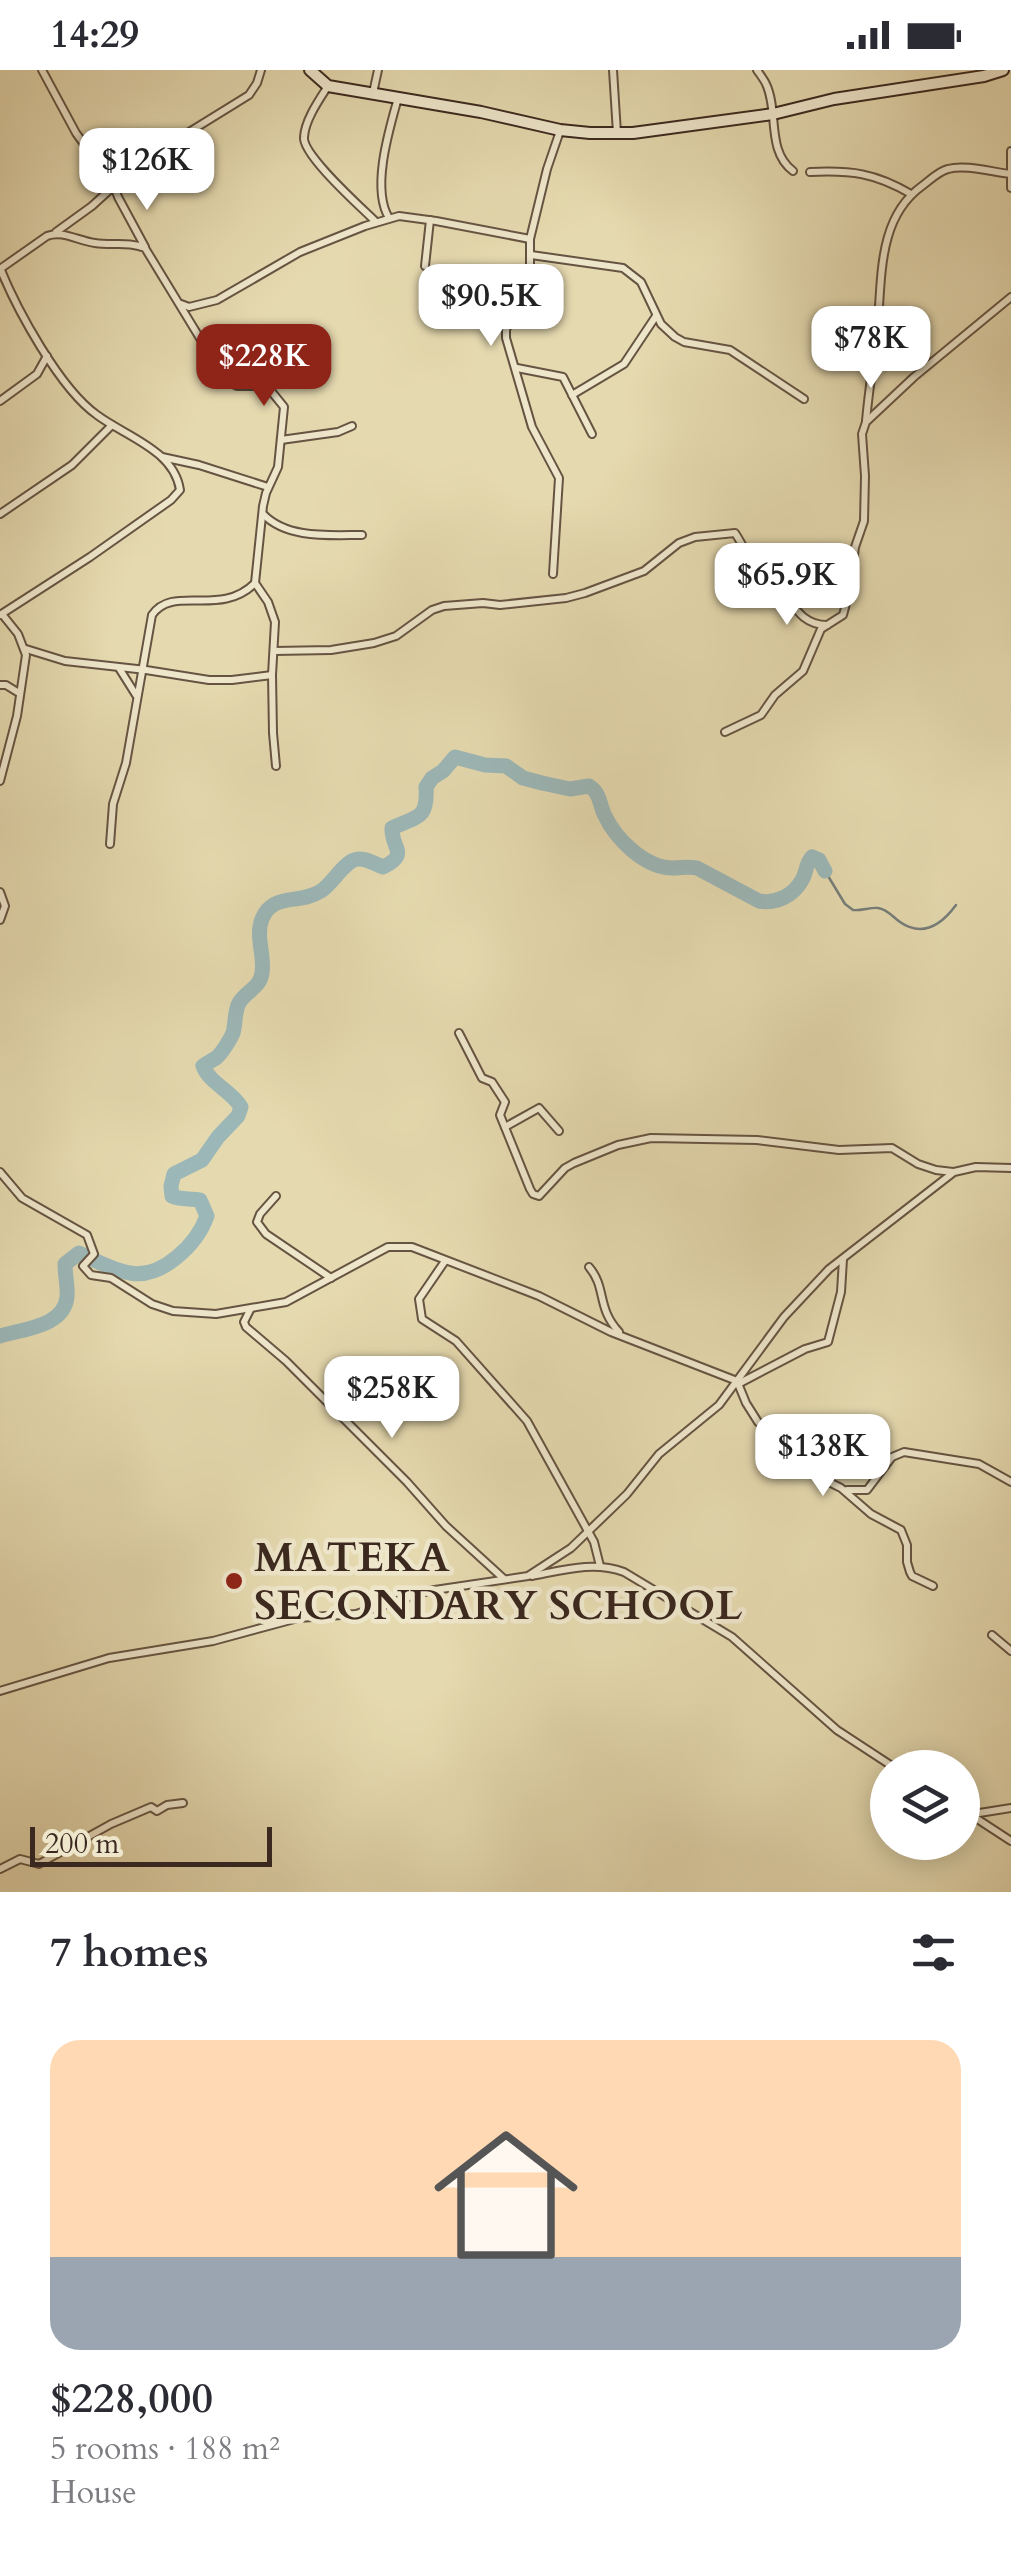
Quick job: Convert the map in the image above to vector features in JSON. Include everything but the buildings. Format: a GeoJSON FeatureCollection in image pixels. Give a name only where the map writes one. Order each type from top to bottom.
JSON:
{"type":"FeatureCollection","features":[{"type":"Feature","properties":{"kind":"street"},"geometry":{"type":"LineString","coordinates":[[42,70],[226,381],[237,386],[263,384],[284,407],[276,476],[268,487],[262,513],[255,584],[274,616],[276,766]]}},
{"type":"Feature","properties":{"kind":"street"},"geometry":{"type":"LineString","coordinates":[[0,781],[26,664],[26,649],[1,614],[177,496],[180,484],[170,465],[80,402],[4,290],[0,269],[92,206],[158,150],[250,95],[261,70]]}},
{"type":"Feature","properties":{"kind":"street"},"geometry":{"type":"LineString","coordinates":[[310,70],[328,86],[560,130],[617,133],[773,114],[834,99],[1003,70]]}},
{"type":"Feature","properties":{"kind":"street"},"geometry":{"type":"LineString","coordinates":[[373,94],[378,70]]}},
{"type":"Feature","properties":{"kind":"street"},"geometry":{"type":"LineString","coordinates":[[613,70],[617,133]]}},
{"type":"Feature","properties":{"kind":"street"},"geometry":{"type":"LineString","coordinates":[[757,70],[768,87],[777,144],[784,163],[793,171]]}},
{"type":"Feature","properties":{"kind":"street"},"geometry":{"type":"LineString","coordinates":[[328,86],[303,140],[326,172],[376,222]]}},
{"type":"Feature","properties":{"kind":"street"},"geometry":{"type":"LineString","coordinates":[[389,218],[383,209],[381,192],[388,135],[398,97]]}},
{"type":"Feature","properties":{"kind":"street"},"geometry":{"type":"LineString","coordinates":[[553,574],[558,478],[532,427],[506,330],[528,277],[530,239],[560,130]]}},
{"type":"Feature","properties":{"kind":"street"},"geometry":{"type":"LineString","coordinates":[[1011,151],[1011,188]]}},
{"type":"Feature","properties":{"kind":"street"},"geometry":{"type":"LineString","coordinates":[[724,732],[761,716],[775,695],[799,676],[821,629],[843,615],[864,521],[862,434],[878,319],[881,265],[902,206],[911,194],[948,168],[1010,174]]}},
{"type":"Feature","properties":{"kind":"street"},"geometry":{"type":"LineString","coordinates":[[810,172],[865,173],[888,180],[911,194]]}},
{"type":"Feature","properties":{"kind":"street"},"geometry":{"type":"LineString","coordinates":[[180,304],[189,307],[217,300],[300,252],[389,218],[411,217],[530,239]]}},
{"type":"Feature","properties":{"kind":"street"},"geometry":{"type":"LineString","coordinates":[[425,266],[430,220]]}},
{"type":"Feature","properties":{"kind":"street"},"geometry":{"type":"LineString","coordinates":[[55,233],[99,244],[125,242],[145,248]]}},
{"type":"Feature","properties":{"kind":"street"},"geometry":{"type":"LineString","coordinates":[[531,255],[623,268],[642,282],[667,331],[684,342],[730,350],[804,398]]}},
{"type":"Feature","properties":{"kind":"street"},"geometry":{"type":"LineString","coordinates":[[866,422],[914,376],[1011,297]]}},
{"type":"Feature","properties":{"kind":"street"},"geometry":{"type":"LineString","coordinates":[[572,395],[624,364],[656,316]]}},
{"type":"Feature","properties":{"kind":"street"},"geometry":{"type":"LineString","coordinates":[[0,402],[37,374],[47,355]]}},
{"type":"Feature","properties":{"kind":"street"},"geometry":{"type":"LineString","coordinates":[[516,368],[562,377],[592,434]]}},
{"type":"Feature","properties":{"kind":"street"},"geometry":{"type":"LineString","coordinates":[[0,514],[72,464],[112,426]]}},
{"type":"Feature","properties":{"kind":"street"},"geometry":{"type":"LineString","coordinates":[[281,440],[338,432],[352,426]]}},
{"type":"Feature","properties":{"kind":"street"},"geometry":{"type":"LineString","coordinates":[[160,457],[268,487]]}},
{"type":"Feature","properties":{"kind":"street"},"geometry":{"type":"LineString","coordinates":[[262,513],[287,530],[362,535]]}},
{"type":"Feature","properties":{"kind":"street"},"geometry":{"type":"LineString","coordinates":[[274,651],[332,650],[374,643],[396,636],[444,606],[483,602],[500,606],[586,593],[644,571],[695,537],[735,533],[760,572],[774,582],[797,613],[810,622],[827,625]]}},
{"type":"Feature","properties":{"kind":"street"},"geometry":{"type":"LineString","coordinates":[[110,844],[113,804],[126,763],[152,615],[168,601],[214,602],[242,594],[255,584]]}},
{"type":"Feature","properties":{"kind":"street"},"geometry":{"type":"LineString","coordinates":[[810,586],[850,590]]}},
{"type":"Feature","properties":{"kind":"street"},"geometry":{"type":"LineString","coordinates":[[26,649],[65,661],[209,680],[272,674]]}},
{"type":"Feature","properties":{"kind":"street"},"geometry":{"type":"LineString","coordinates":[[118,667],[137,698]]}},
{"type":"Feature","properties":{"kind":"street"},"geometry":{"type":"LineString","coordinates":[[0,685],[19,693]]}},
{"type":"Feature","properties":{"kind":"street"},"geometry":{"type":"LineString","coordinates":[[0,892],[5,906],[0,920]]}},
{"type":"Feature","properties":{"kind":"street"},"geometry":{"type":"LineString","coordinates":[[459,1033],[482,1078],[492,1082],[504,1102],[500,1113],[505,1127],[530,1190],[539,1196],[574,1163],[618,1145],[651,1138],[757,1140],[839,1150],[887,1147],[936,1170],[1011,1168]]}},
{"type":"Feature","properties":{"kind":"street"},"geometry":{"type":"LineString","coordinates":[[505,1127],[538,1108],[559,1131]]}},
{"type":"Feature","properties":{"kind":"street"},"geometry":{"type":"LineString","coordinates":[[0,1172],[22,1198],[87,1235],[94,1254],[83,1266],[91,1274],[111,1278],[152,1304],[173,1311],[216,1314],[286,1302],[388,1247],[412,1247],[538,1296],[622,1336],[738,1383],[758,1422],[814,1475],[842,1489],[871,1514],[901,1530],[912,1576],[933,1586]]}},
{"type":"Feature","properties":{"kind":"street"},"geometry":{"type":"LineString","coordinates":[[528,1576],[571,1548],[627,1494],[653,1460],[719,1404],[792,1308],[843,1258],[954,1172]]}},
{"type":"Feature","properties":{"kind":"street"},"geometry":{"type":"LineString","coordinates":[[276,1196],[260,1214],[258,1226],[331,1278]]}},
{"type":"Feature","properties":{"kind":"street"},"geometry":{"type":"LineString","coordinates":[[738,1383],[804,1349],[828,1342],[841,1292],[843,1258]]}},
{"type":"Feature","properties":{"kind":"street"},"geometry":{"type":"LineString","coordinates":[[445,1260],[420,1299],[422,1318],[456,1341],[527,1421],[594,1542],[600,1566]]}},
{"type":"Feature","properties":{"kind":"street"},"geometry":{"type":"LineString","coordinates":[[589,1267],[599,1280],[606,1315],[622,1336]]}},
{"type":"Feature","properties":{"kind":"street"},"geometry":{"type":"LineString","coordinates":[[250,1310],[244,1322],[246,1327],[286,1361],[446,1526],[505,1580]]}},
{"type":"Feature","properties":{"kind":"street"},"geometry":{"type":"LineString","coordinates":[[842,1489],[867,1490],[892,1456],[912,1452],[980,1464],[1011,1482]]}},
{"type":"Feature","properties":{"kind":"street"},"geometry":{"type":"LineString","coordinates":[[0,1691],[110,1658],[198,1644],[298,1618],[356,1614],[428,1591],[579,1566],[600,1566],[624,1572],[732,1637],[837,1730],[870,1752]]}},
{"type":"Feature","properties":{"kind":"street"},"geometry":{"type":"LineString","coordinates":[[992,1635],[1011,1651]]}},
{"type":"Feature","properties":{"kind":"street"},"geometry":{"type":"LineString","coordinates":[[0,1869],[20,1859],[35,1864],[44,1862],[146,1809],[152,1807],[157,1811],[166,1805],[183,1804]]}},
{"type":"Feature","properties":{"kind":"street"},"geometry":{"type":"LineString","coordinates":[[980,1813],[1011,1808]]}},
{"type":"Feature","properties":{"kind":"street"},"geometry":{"type":"LineString","coordinates":[[980,1820],[1011,1841]]}},
{"type":"Feature","properties":{"kind":"waterway"},"geometry":{"type":"LineString","coordinates":[[0,1336],[41,1325],[58,1315],[67,1297],[65,1264],[79,1253],[117,1270],[142,1273],[166,1265],[195,1238],[207,1216],[200,1200],[172,1196],[171,1186],[174,1174],[202,1160],[238,1116],[241,1107],[210,1078],[203,1066],[226,1046],[239,1003],[261,978],[262,919],[273,905],[321,891],[354,860],[383,867],[396,858],[392,828],[420,815],[426,787],[455,757],[506,766],[523,778],[542,783],[570,789],[589,786],[615,833],[641,857],[662,867],[697,868],[759,901],[778,900],[794,890],[812,857],[819,860],[825,871]]}},
{"type":"Feature","properties":{"kind":"waterway"},"geometry":{"type":"LineString","coordinates":[[825,871],[853,910],[881,909],[908,927],[931,927],[956,905]]}},
{"type":"Feature","properties":{"kind":"place","name":"MATEKA SECONDARY SCHOOL"},"geometry":{"type":"Point","coordinates":[234,1581]}}]}
